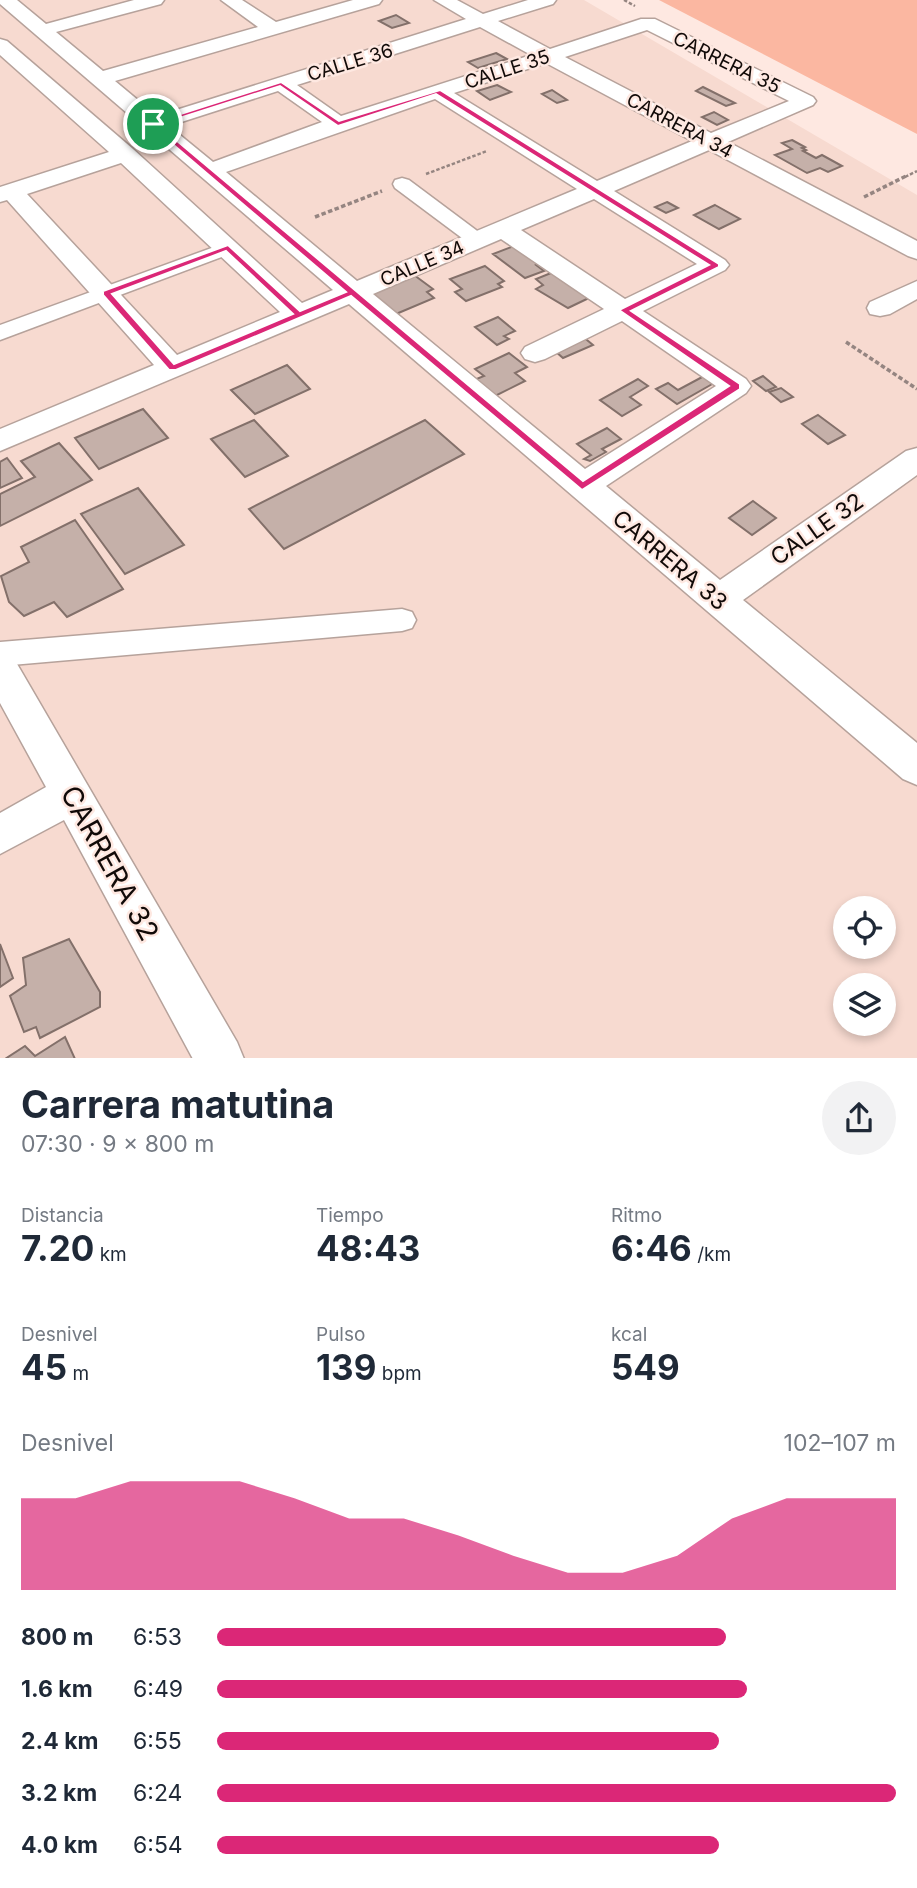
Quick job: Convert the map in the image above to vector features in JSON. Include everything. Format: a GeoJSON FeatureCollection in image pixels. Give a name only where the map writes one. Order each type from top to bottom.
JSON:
{"type":"FeatureCollection","features":[{"type":"Feature","properties":{"kind":"street","name":"CARRERA 33"},"geometry":{"type":"LineString","coordinates":[[6,0],[917,767]]}},
{"type":"Feature","properties":{"kind":"street"},"geometry":{"type":"LineString","coordinates":[[43,30],[155,0]]}},
{"type":"Feature","properties":{"kind":"street"},"geometry":{"type":"LineString","coordinates":[[230,0],[274,29]]}},
{"type":"Feature","properties":{"kind":"street"},"geometry":{"type":"LineString","coordinates":[[99,79],[373,0]]}},
{"type":"Feature","properties":{"kind":"street","name":"CARRERA 34"},"geometry":{"type":"LineString","coordinates":[[443,0],[917,251]]}},
{"type":"Feature","properties":{"kind":"street","name":"CALLE 36"},"geometry":{"type":"LineString","coordinates":[[153,124],[547,0]]}},
{"type":"Feature","properties":{"kind":"street","name":"CALLE 35"},"geometry":{"type":"LineString","coordinates":[[208,171],[338,124],[648,23]]}},
{"type":"Feature","properties":{"kind":"street","name":"CARRERA 35"},"geometry":{"type":"LineString","coordinates":[[648,23],[806,101]]}},
{"type":"Feature","properties":{"kind":"street"},"geometry":{"type":"LineString","coordinates":[[0,45],[125,154],[299,315]]}},
{"type":"Feature","properties":{"kind":"street"},"geometry":{"type":"LineString","coordinates":[[281,84],[338,124]]}},
{"type":"Feature","properties":{"kind":"street"},"geometry":{"type":"LineString","coordinates":[[437,91],[593,191],[716,265],[535,353]]}},
{"type":"Feature","properties":{"kind":"street","name":"CALLE 34"},"geometry":{"type":"LineString","coordinates":[[0,441],[806,101]]}},
{"type":"Feature","properties":{"kind":"street"},"geometry":{"type":"LineString","coordinates":[[125,154],[6,193],[106,293],[173,368]]}},
{"type":"Feature","properties":{"kind":"street"},"geometry":{"type":"LineString","coordinates":[[402,184],[477,240]]}},
{"type":"Feature","properties":{"kind":"street"},"geometry":{"type":"LineString","coordinates":[[503,229],[736,386],[582,486]]}},
{"type":"Feature","properties":{"kind":"street"},"geometry":{"type":"LineString","coordinates":[[0,333],[228,248]]}},
{"type":"Feature","properties":{"kind":"street"},"geometry":{"type":"LineString","coordinates":[[880,308],[917,289]]}},
{"type":"Feature","properties":{"kind":"street","name":"CALLE 32"},"geometry":{"type":"LineString","coordinates":[[716,600],[917,459]]}},
{"type":"Feature","properties":{"kind":"street"},"geometry":{"type":"LineString","coordinates":[[0,654],[402,620]]}},
{"type":"Feature","properties":{"kind":"street","name":"CARRERA 32"},"geometry":{"type":"LineString","coordinates":[[0,668],[219,1058]]}},
{"type":"Feature","properties":{"kind":"street"},"geometry":{"type":"LineString","coordinates":[[0,835],[71,794]]}},
{"type":"Feature","properties":{"kind":"path"},"geometry":{"type":"LineString","coordinates":[[838,209],[917,172]]}},
{"type":"Feature","properties":{"kind":"path"},"geometry":{"type":"LineString","coordinates":[[846,342],[917,389]]}},
{"type":"Feature","properties":{"kind":"shaded area"},"geometry":{"type":"Polygon","coordinates":[[[0,0],[584,0],[917,195],[917,1058],[0,1058],[0,0]]]}},
{"type":"Feature","properties":{"kind":"shaded area"},"geometry":{"type":"Polygon","coordinates":[[[659,0],[917,0],[917,134],[659,0]]]}},
{"type":"Feature","properties":{"kind":"building"},"geometry":{"type":"Polygon","coordinates":[[[396,15],[409,23],[392,28],[379,21],[396,15]]]}},
{"type":"Feature","properties":{"kind":"building"},"geometry":{"type":"Polygon","coordinates":[[[496,53],[507,59],[478,68],[468,62],[496,53]]]}},
{"type":"Feature","properties":{"kind":"building"},"geometry":{"type":"Polygon","coordinates":[[[497,85],[511,92],[490,100],[477,91],[497,85]]]}},
{"type":"Feature","properties":{"kind":"building"},"geometry":{"type":"Polygon","coordinates":[[[703,87],[735,103],[726,106],[696,91],[703,87]]]}},
{"type":"Feature","properties":{"kind":"building"},"geometry":{"type":"Polygon","coordinates":[[[552,90],[567,100],[557,103],[542,94],[552,90]]]}},
{"type":"Feature","properties":{"kind":"building"},"geometry":{"type":"Polygon","coordinates":[[[714,112],[728,120],[717,125],[702,117],[714,112]]]}},
{"type":"Feature","properties":{"kind":"building"},"geometry":{"type":"Polygon","coordinates":[[[792,140],[805,147],[802,148],[806,150],[803,151],[816,158],[822,155],[842,166],[828,172],[820,168],[807,173],[775,155],[792,149],[782,143],[792,140]]]}},
{"type":"Feature","properties":{"kind":"building"},"geometry":{"type":"Polygon","coordinates":[[[667,202],[678,208],[666,213],[655,207],[667,202]]]}},
{"type":"Feature","properties":{"kind":"building"},"geometry":{"type":"Polygon","coordinates":[[[715,205],[740,219],[719,229],[694,215],[715,205]]]}},
{"type":"Feature","properties":{"kind":"building"},"geometry":{"type":"Polygon","coordinates":[[[514,246],[542,262],[536,265],[544,271],[525,278],[493,254],[514,246]]]}},
{"type":"Feature","properties":{"kind":"building"},"geometry":{"type":"Polygon","coordinates":[[[485,266],[504,281],[498,284],[502,287],[466,301],[455,292],[462,289],[450,279],[485,266]]]}},
{"type":"Feature","properties":{"kind":"building"},"geometry":{"type":"Polygon","coordinates":[[[556,271],[593,296],[568,308],[536,289],[543,285],[536,279],[556,271]]]}},
{"type":"Feature","properties":{"kind":"building"},"geometry":{"type":"Polygon","coordinates":[[[414,275],[433,289],[427,292],[434,298],[396,314],[371,293],[414,275]]]}},
{"type":"Feature","properties":{"kind":"building"},"geometry":{"type":"Polygon","coordinates":[[[498,317],[515,331],[504,336],[509,339],[497,345],[475,327],[498,317]]]}},
{"type":"Feature","properties":{"kind":"building"},"geometry":{"type":"Polygon","coordinates":[[[576,331],[593,345],[563,358],[546,343],[576,331]]]}},
{"type":"Feature","properties":{"kind":"building"},"geometry":{"type":"Polygon","coordinates":[[[509,353],[527,367],[515,373],[525,381],[493,397],[474,380],[484,376],[475,369],[509,353]]]}},
{"type":"Feature","properties":{"kind":"building"},"geometry":{"type":"Polygon","coordinates":[[[287,365],[310,389],[255,414],[231,390],[287,365]]]}},
{"type":"Feature","properties":{"kind":"building"},"geometry":{"type":"Polygon","coordinates":[[[704,376],[714,383],[677,404],[656,389],[668,383],[678,390],[704,376]]]}},
{"type":"Feature","properties":{"kind":"building"},"geometry":{"type":"Polygon","coordinates":[[[763,376],[776,387],[766,391],[753,381],[763,376]]]}},
{"type":"Feature","properties":{"kind":"building"},"geometry":{"type":"Polygon","coordinates":[[[638,379],[648,386],[630,397],[641,405],[622,416],[600,400],[638,379]]]}},
{"type":"Feature","properties":{"kind":"building"},"geometry":{"type":"Polygon","coordinates":[[[781,388],[793,397],[781,402],[769,392],[781,388]]]}},
{"type":"Feature","properties":{"kind":"building"},"geometry":{"type":"Polygon","coordinates":[[[143,409],[168,438],[99,469],[75,438],[143,409]]]}},
{"type":"Feature","properties":{"kind":"building"},"geometry":{"type":"Polygon","coordinates":[[[818,415],[845,435],[828,444],[802,424],[818,415]]]}},
{"type":"Feature","properties":{"kind":"building"},"geometry":{"type":"Polygon","coordinates":[[[254,420],[288,456],[245,477],[211,439],[254,420]]]}},
{"type":"Feature","properties":{"kind":"building"},"geometry":{"type":"Polygon","coordinates":[[[425,420],[464,454],[284,549],[249,509],[425,420]]]}},
{"type":"Feature","properties":{"kind":"building"},"geometry":{"type":"Polygon","coordinates":[[[607,428],[621,439],[602,449],[606,452],[590,461],[584,459],[591,455],[577,444],[607,428]]]}},
{"type":"Feature","properties":{"kind":"building"},"geometry":{"type":"Polygon","coordinates":[[[59,443],[92,480],[0,526],[0,494],[35,477],[21,461],[59,443]]]}},
{"type":"Feature","properties":{"kind":"building"},"geometry":{"type":"Polygon","coordinates":[[[7,458],[22,478],[0,488],[0,462],[7,458]]]}},
{"type":"Feature","properties":{"kind":"building"},"geometry":{"type":"Polygon","coordinates":[[[138,488],[184,545],[125,574],[81,514],[138,488]]]}},
{"type":"Feature","properties":{"kind":"building"},"geometry":{"type":"Polygon","coordinates":[[[753,501],[776,518],[752,535],[729,518],[753,501]]]}},
{"type":"Feature","properties":{"kind":"building"},"geometry":{"type":"Polygon","coordinates":[[[75,520],[123,589],[67,617],[54,602],[24,616],[9,602],[1,576],[29,562],[21,547],[75,520]]]}},
{"type":"Feature","properties":{"kind":"building"},"geometry":{"type":"Polygon","coordinates":[[[69,939],[100,992],[100,1007],[40,1038],[36,1027],[24,1032],[10,996],[26,985],[23,958],[69,939]]]}},
{"type":"Feature","properties":{"kind":"building"},"geometry":{"type":"Polygon","coordinates":[[[0,944],[13,978],[0,987],[0,944]]]}},
{"type":"Feature","properties":{"kind":"building"},"geometry":{"type":"Polygon","coordinates":[[[65,1037],[75,1058],[7,1058],[25,1046],[35,1056],[65,1037]]]}},
{"type":"Feature","properties":{"kind":"route"},"geometry":{"type":"LineString","coordinates":[[153,124],[281,84],[338,124],[437,91],[593,191],[716,265],[624,310],[736,386],[582,486],[352,293],[173,368],[106,293],[228,248],[299,315],[352,293],[153,124]]}}]}
